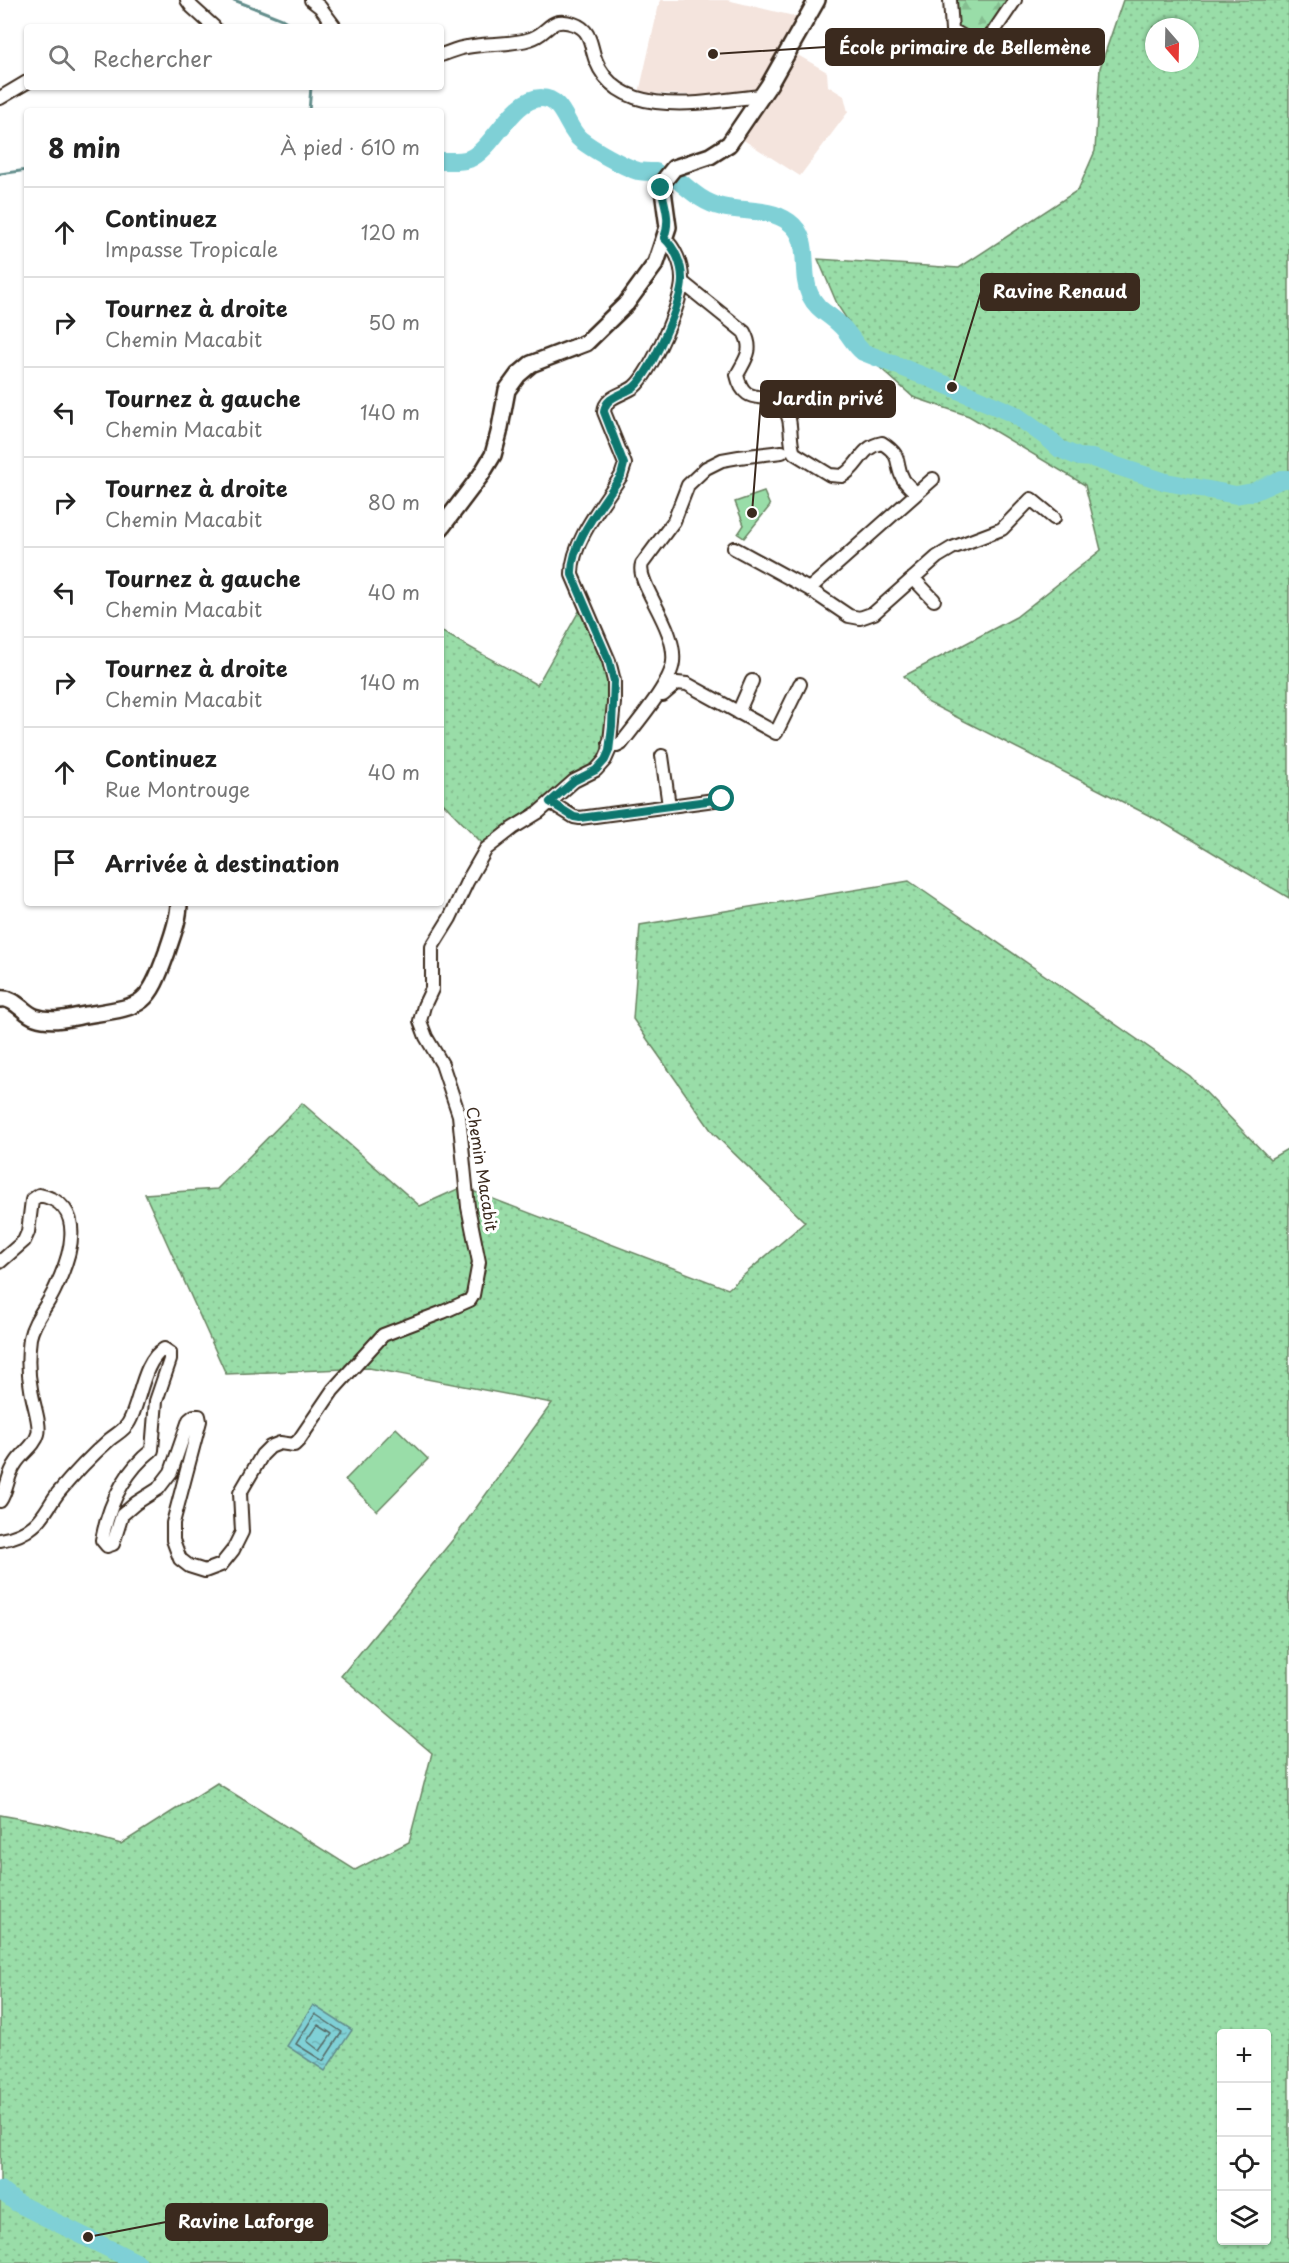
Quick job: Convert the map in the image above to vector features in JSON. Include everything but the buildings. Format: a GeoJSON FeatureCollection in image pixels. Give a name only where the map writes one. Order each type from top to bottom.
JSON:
{"type":"FeatureCollection","features":[{"type":"Feature","properties":{"kind":"main road"},"geometry":{"type":"LineString","coordinates":[[444,524],[493,455],[500,433],[507,390],[518,375],[531,364],[586,343],[626,304],[645,280],[660,254],[669,227],[662,183],[675,168],[710,156],[729,144],[790,51],[817,0]]}},
{"type":"Feature","properties":{"kind":"main road"},"geometry":{"type":"LineString","coordinates":[[0,999],[5,998],[20,1005],[34,1017],[55,1020],[125,1009],[140,1002],[147,997],[156,984],[175,927],[178,906]]}},
{"type":"Feature","properties":{"kind":"street"},"geometry":{"type":"LineString","coordinates":[[187,0],[211,24]]}},
{"type":"Feature","properties":{"kind":"street"},"geometry":{"type":"LineString","coordinates":[[311,0],[320,7],[333,24]]}},
{"type":"Feature","properties":{"kind":"street"},"geometry":{"type":"LineString","coordinates":[[950,0],[952,30],[969,40],[980,43],[1003,22],[1015,0]]}},
{"type":"Feature","properties":{"kind":"street"},"geometry":{"type":"LineString","coordinates":[[444,54],[468,46],[512,44],[525,41],[536,38],[555,22],[567,22],[587,32],[596,60],[612,86],[637,98],[677,104],[711,104],[760,96]]}},
{"type":"Feature","properties":{"kind":"street"},"geometry":{"type":"LineString","coordinates":[[0,98],[24,84]]}},
{"type":"Feature","properties":{"kind":"street","name":"Chemin Macabit"},"geometry":{"type":"LineString","coordinates":[[0,1540],[22,1534],[36,1524],[57,1494],[107,1442],[126,1427],[152,1362],[158,1352],[164,1348],[170,1353],[170,1360],[156,1401],[152,1450],[139,1460],[117,1490],[102,1540],[107,1546],[113,1544],[122,1515],[135,1503],[158,1489],[171,1472],[189,1420],[194,1416],[199,1416],[200,1421],[172,1523],[173,1540],[180,1559],[189,1566],[205,1571],[220,1565],[234,1550],[242,1532],[240,1493],[262,1455],[270,1447],[280,1443],[294,1445],[333,1390],[383,1335],[470,1300],[473,1295],[479,1262],[468,1207],[459,1115],[442,1064],[426,1037],[420,1021],[423,1006],[432,989],[432,947],[486,849],[550,802],[574,781],[596,770],[609,751],[614,681],[609,661],[572,575],[571,562],[578,544],[621,476],[624,464],[604,407],[613,397],[634,387],[658,353],[682,291],[681,268],[670,244],[664,238]]}},
{"type":"Feature","properties":{"kind":"street"},"geometry":{"type":"LineString","coordinates":[[682,282],[744,332],[750,343],[747,356],[737,375],[740,388],[745,393],[775,400],[787,412],[794,453],[830,475],[842,476],[854,466],[863,452],[872,445],[882,443],[891,448],[899,461],[902,479],[916,493]]}},
{"type":"Feature","properties":{"kind":"street"},"geometry":{"type":"LineString","coordinates":[[609,743],[616,746],[621,744],[669,678],[674,663],[666,623],[642,580],[639,570],[674,521],[688,486],[706,468],[722,460],[782,452]]}},
{"type":"Feature","properties":{"kind":"street"},"geometry":{"type":"LineString","coordinates":[[809,589],[933,478]]}},
{"type":"Feature","properties":{"kind":"street"},"geometry":{"type":"LineString","coordinates":[[734,548],[809,589],[849,616],[860,618],[874,613],[937,557],[952,548],[1002,529],[1031,499],[1054,518]]}},
{"type":"Feature","properties":{"kind":"street"},"geometry":{"type":"LineString","coordinates":[[913,578],[934,600]]}},
{"type":"Feature","properties":{"kind":"street"},"geometry":{"type":"LineString","coordinates":[[738,713],[752,681]]}},
{"type":"Feature","properties":{"kind":"street"},"geometry":{"type":"LineString","coordinates":[[652,702],[681,682],[776,734],[800,684]]}},
{"type":"Feature","properties":{"kind":"street"},"geometry":{"type":"LineString","coordinates":[[662,756],[669,806]]}},
{"type":"Feature","properties":{"kind":"street"},"geometry":{"type":"LineString","coordinates":[[550,802],[574,817],[580,818],[722,799]]}},
{"type":"Feature","properties":{"kind":"street"},"geometry":{"type":"LineString","coordinates":[[0,1262],[24,1241],[28,1232],[32,1200],[39,1195],[47,1197],[64,1208],[71,1216],[69,1254],[55,1290],[35,1322],[30,1340],[30,1386],[39,1433],[34,1443],[17,1461],[8,1475],[5,1493],[0,1501]]}},
{"type":"Feature","properties":{"kind":"shaded area"},"geometry":{"type":"Polygon","coordinates":[[[660,0],[727,0],[798,17],[758,91],[715,96],[639,93],[660,0]]]}},
{"type":"Feature","properties":{"kind":"shaded area"},"geometry":{"type":"Polygon","coordinates":[[[796,54],[827,72],[828,86],[844,96],[848,112],[800,176],[742,139],[796,54]]]}},
{"type":"Feature","properties":{"kind":"green space"},"geometry":{"type":"Polygon","coordinates":[[[950,0],[1015,0],[980,43],[952,30],[950,0]]]}},
{"type":"Feature","properties":{"kind":"green space"},"geometry":{"type":"Polygon","coordinates":[[[1123,0],[1289,0],[1289,898],[1162,822],[927,702],[904,676],[1016,617],[1101,550],[1085,485],[969,416],[913,397],[877,365],[838,306],[818,259],[959,268],[1078,190],[1095,151],[1100,68],[1123,0]]]}},
{"type":"Feature","properties":{"kind":"green space"},"geometry":{"type":"Polygon","coordinates":[[[764,492],[770,506],[744,538],[738,534],[744,525],[735,502],[764,492]]]}},
{"type":"Feature","properties":{"kind":"green space"},"geometry":{"type":"Polygon","coordinates":[[[582,606],[614,681],[605,760],[484,845],[444,804],[444,633],[537,685],[582,606]]]}},
{"type":"Feature","properties":{"kind":"green space"},"geometry":{"type":"Polygon","coordinates":[[[909,881],[1190,1076],[1270,1159],[1289,1148],[1289,2263],[0,2263],[0,1815],[50,1824],[121,1844],[217,1783],[355,1870],[409,1842],[432,1753],[341,1676],[455,1537],[552,1403],[369,1368],[226,1374],[145,1194],[217,1189],[302,1103],[420,1206],[462,1187],[728,1289],[805,1222],[713,1133],[633,1019],[640,925],[909,881]]]}},
{"type":"Feature","properties":{"kind":"green space"},"geometry":{"type":"Polygon","coordinates":[[[396,1428],[428,1459],[377,1511],[345,1480],[396,1428]]]}},
{"type":"Feature","properties":{"kind":"water"},"geometry":{"type":"Polygon","coordinates":[[[313,2005],[352,2030],[325,2071],[287,2046],[313,2005]]]}},
{"type":"Feature","properties":{"kind":"waterway"},"geometry":{"type":"LineString","coordinates":[[234,0],[290,24]]}},
{"type":"Feature","properties":{"kind":"waterway"},"geometry":{"type":"LineString","coordinates":[[309,108],[311,90]]}},
{"type":"Feature","properties":{"kind":"waterway"},"geometry":{"type":"LineString","coordinates":[[444,161],[466,160],[478,154],[521,106],[531,100],[541,98],[555,103],[576,135],[593,148],[632,169],[656,172]]}},
{"type":"Feature","properties":{"kind":"waterway"},"geometry":{"type":"LineString","coordinates":[[0,174],[24,170]]}},
{"type":"Feature","properties":{"kind":"waterway"},"geometry":{"type":"LineString","coordinates":[[679,181],[710,203],[730,209],[765,212],[789,222],[801,237],[805,276],[810,295],[816,305],[835,320],[863,352],[1014,414],[1060,449],[1079,457],[1092,458],[1166,482],[1236,495],[1253,492],[1282,479],[1289,479]]}},
{"type":"Feature","properties":{"kind":"waterway"},"geometry":{"type":"LineString","coordinates":[[0,2190],[17,2203],[138,2263]]}},
{"type":"Feature","properties":{"kind":"place","name":"École primaire de Bellemène"},"geometry":{"type":"Point","coordinates":[713,54]}},
{"type":"Feature","properties":{"kind":"place","name":"Ravine Renaud"},"geometry":{"type":"Point","coordinates":[952,387]}},
{"type":"Feature","properties":{"kind":"place","name":"Jardin privé"},"geometry":{"type":"Point","coordinates":[752,513]}},
{"type":"Feature","properties":{"kind":"place","name":"Ravine Laforge"},"geometry":{"type":"Point","coordinates":[88,2237]}},
{"type":"Feature","properties":{"kind":"route"},"geometry":{"type":"LineString","coordinates":[[661,188],[669,227],[664,238],[670,244],[681,268],[682,291],[658,353],[642,377],[634,387],[613,397],[604,407],[624,464],[621,476],[578,544],[571,562],[572,575],[609,661],[614,681],[609,751],[596,770],[574,781],[550,802],[574,817],[580,818],[722,799]]}}]}
